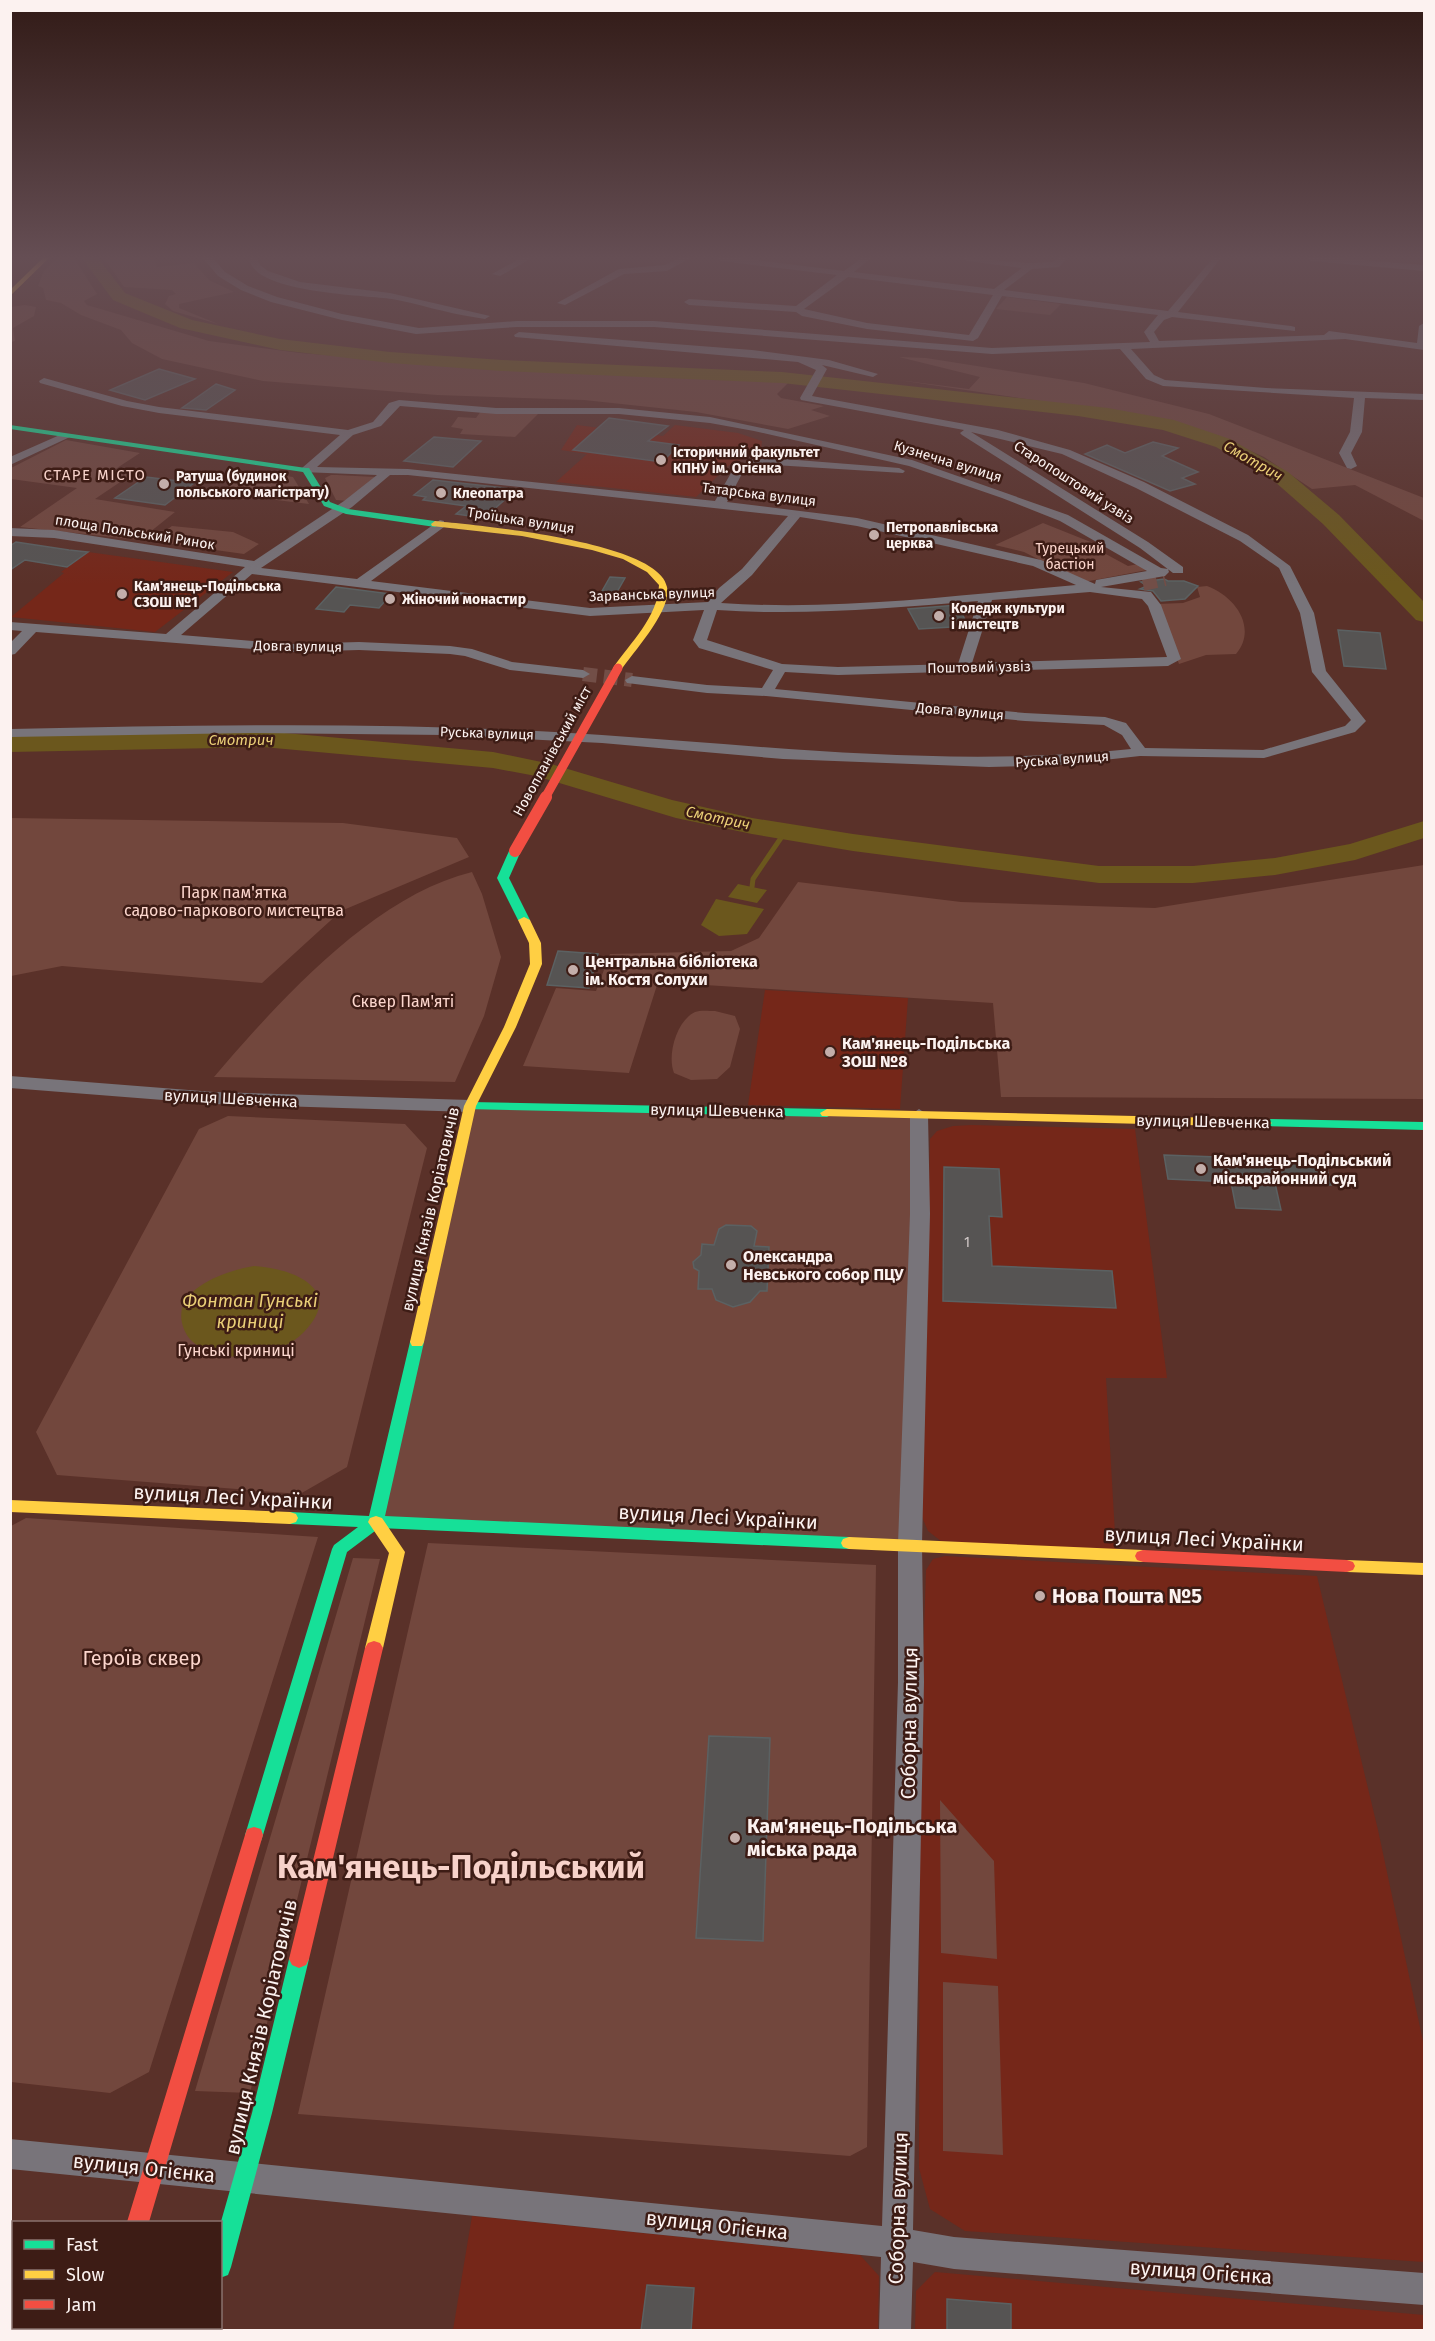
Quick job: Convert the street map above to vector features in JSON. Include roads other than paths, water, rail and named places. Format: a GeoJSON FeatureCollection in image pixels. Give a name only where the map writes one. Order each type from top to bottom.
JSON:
{"type":"FeatureCollection","features":[{"type":"Feature","properties":{"kind":"main road"},"geometry":{"type":"LineString","coordinates":[[14,426],[66,436],[306,470],[327,504],[340,508]]}},
{"type":"Feature","properties":{"kind":"main road","name":"Троїцька вулиця"},"geometry":{"type":"LineString","coordinates":[[340,508],[537,538],[635,561],[658,574],[664,589],[659,607]]}},
{"type":"Feature","properties":{"kind":"main road","name":"Новопланівський міст"},"geometry":{"type":"LineString","coordinates":[[514,851],[618,668],[659,607]]}},
{"type":"Feature","properties":{"kind":"main road","name":"вулиця Князів Коріатовичів"},"geometry":{"type":"LineString","coordinates":[[222,2260],[245,2178],[397,1552],[376,1522],[470,1106],[510,1027],[536,964],[535,943],[503,878],[514,851]]}},
{"type":"Feature","properties":{"kind":"main road","name":"вулиця Шевченка"},"geometry":{"type":"LineString","coordinates":[[470,1106],[1425,1126]]}},
{"type":"Feature","properties":{"kind":"main road","name":"вулиця Лесі Українки"},"geometry":{"type":"LineString","coordinates":[[10,1506],[910,1544],[1425,1569]]}},
{"type":"Feature","properties":{"kind":"main road"},"geometry":{"type":"LineString","coordinates":[[139,2221],[340,1549],[376,1522]]}},
{"type":"Feature","properties":{"kind":"street","name":"Руська вулиця"},"geometry":{"type":"LineString","coordinates":[[10,733],[250,729],[455,731],[590,738],[783,755],[989,763],[1059,761],[1140,752],[1264,754],[1350,729],[1359,721],[1319,672],[1302,598],[1284,566],[1276,558],[1174,501],[1066,452],[998,433],[815,402],[805,398],[822,373],[819,367]]}},
{"type":"Feature","properties":{"kind":"street"},"geometry":{"type":"LineString","coordinates":[[846,367],[873,374]]}},
{"type":"Feature","properties":{"kind":"street"},"geometry":{"type":"LineString","coordinates":[[1142,367],[1150,377],[1163,383],[1248,390],[1425,397]]}},
{"type":"Feature","properties":{"kind":"street"},"geometry":{"type":"LineString","coordinates":[[44,381],[126,404],[159,410],[349,433]]}},
{"type":"Feature","properties":{"kind":"street"},"geometry":{"type":"LineString","coordinates":[[1351,466],[1345,449],[1356,432],[1360,393]]}},
{"type":"Feature","properties":{"kind":"street","name":"Кузнечна вулиця"},"geometry":{"type":"LineString","coordinates":[[306,470],[349,433],[377,424],[393,405],[399,403],[504,411],[620,411],[745,426],[935,470],[1064,518],[1162,576]]}},
{"type":"Feature","properties":{"kind":"street","name":"Старопоштовий узвіз"},"geometry":{"type":"LineString","coordinates":[[950,425],[1008,457],[1144,545],[1178,570],[1162,576]]}},
{"type":"Feature","properties":{"kind":"street"},"geometry":{"type":"LineString","coordinates":[[10,462],[66,436]]}},
{"type":"Feature","properties":{"kind":"street"},"geometry":{"type":"LineString","coordinates":[[719,505],[738,468],[758,460],[896,471],[935,470]]}},
{"type":"Feature","properties":{"kind":"street","name":"Татарська вулиця"},"geometry":{"type":"LineString","coordinates":[[306,470],[420,473],[797,513],[856,522],[1037,563],[1093,588]]}},
{"type":"Feature","properties":{"kind":"street"},"geometry":{"type":"LineString","coordinates":[[167,640],[252,568],[340,508],[386,473]]}},
{"type":"Feature","properties":{"kind":"street"},"geometry":{"type":"LineString","coordinates":[[712,606],[724,591],[747,572],[797,513]]}},
{"type":"Feature","properties":{"kind":"street"},"geometry":{"type":"LineString","coordinates":[[362,582],[440,524]]}},
{"type":"Feature","properties":{"kind":"street","name":"площа Польський Ринок"},"geometry":{"type":"LineString","coordinates":[[10,532],[54,534],[252,568]]}},
{"type":"Feature","properties":{"kind":"street","name":"Зарванська вулиця"},"geometry":{"type":"LineString","coordinates":[[252,568],[590,612],[712,606],[771,610],[826,609],[1093,588]]}},
{"type":"Feature","properties":{"kind":"street"},"geometry":{"type":"LineString","coordinates":[[1093,588],[1101,583],[1162,576]]}},
{"type":"Feature","properties":{"kind":"street"},"geometry":{"type":"LineString","coordinates":[[1093,588],[1143,584]]}},
{"type":"Feature","properties":{"kind":"street","name":"Поштовий узвіз"},"geometry":{"type":"LineString","coordinates":[[712,606],[700,640],[704,645],[781,668],[838,671],[1173,662],[1154,605],[1146,595],[1105,592],[1093,588]]}},
{"type":"Feature","properties":{"kind":"street"},"geometry":{"type":"LineString","coordinates":[[964,667],[986,597]]}},
{"type":"Feature","properties":{"kind":"street","name":"Довга вулиця"},"geometry":{"type":"LineString","coordinates":[[10,626],[297,649],[359,646],[450,650],[517,667],[583,674]]}},
{"type":"Feature","properties":{"kind":"street"},"geometry":{"type":"LineString","coordinates":[[10,651],[32,628]]}},
{"type":"Feature","properties":{"kind":"street"},"geometry":{"type":"LineString","coordinates":[[766,692],[781,668]]}},
{"type":"Feature","properties":{"kind":"street","name":"Довга вулиця"},"geometry":{"type":"LineString","coordinates":[[632,680],[707,689],[766,692],[1026,717],[1106,721],[1121,726],[1128,732],[1140,752]]}},
{"type":"Feature","properties":{"kind":"street","name":"вулиця Шевченка"},"geometry":{"type":"LineString","coordinates":[[10,1082],[214,1098],[470,1106]]}},
{"type":"Feature","properties":{"kind":"street","name":"Соборна вулиця"},"geometry":{"type":"LineString","coordinates":[[895,2331],[910,1682],[910,1544],[920,1214],[919,1115]]}},
{"type":"Feature","properties":{"kind":"street","name":"вулиця Огієнка"},"geometry":{"type":"LineString","coordinates":[[10,2154],[896,2243],[954,2253],[1425,2289]]}},
{"type":"Feature","properties":{"kind":"water"},"geometry":{"type":"Polygon","coordinates":[[[738,884],[767,890],[757,903],[728,897],[738,884]]]}},
{"type":"Feature","properties":{"kind":"water"},"geometry":{"type":"Polygon","coordinates":[[[716,899],[764,909],[747,934],[719,936],[701,925],[716,899]]]}},
{"type":"Feature","properties":{"kind":"water","name":"Фонтан Гунські криниці"},"geometry":{"type":"Polygon","coordinates":[[[254,1266],[298,1276],[317,1293],[319,1304],[315,1317],[304,1332],[281,1348],[252,1356],[223,1355],[194,1343],[187,1336],[182,1323],[182,1310],[186,1299],[206,1282],[218,1276],[254,1266]]]}},
{"type":"Feature","properties":{"kind":"waterway","name":"Смотрич"},"geometry":{"type":"LineString","coordinates":[[535,367],[782,377],[1078,410],[1137,418],[1167,425],[1223,443],[1281,476],[1331,520],[1424,615]]}},
{"type":"Feature","properties":{"kind":"waterway","name":"Смотрич"},"geometry":{"type":"LineString","coordinates":[[10,744],[263,739],[493,760],[566,776],[662,806],[752,826],[853,843],[1099,875],[1193,875],[1275,867],[1355,852],[1424,829]]}},
{"type":"Feature","properties":{"kind":"waterway"},"geometry":{"type":"LineString","coordinates":[[752,887],[753,879],[785,832]]}},
{"type":"Feature","properties":{"kind":"tunnel"},"geometry":{"type":"LineString","coordinates":[[1143,584],[1165,579]]}},
{"type":"Feature","properties":{"kind":"tunnel"},"geometry":{"type":"LineString","coordinates":[[583,674],[632,680]]}},
{"type":"Feature","properties":{"kind":"place","name":"Історичний факультет КПНУ ім. Огієнка"},"geometry":{"type":"Point","coordinates":[661,460]}},
{"type":"Feature","properties":{"kind":"place","name":"Ратуша (будинок польського магістрату)"},"geometry":{"type":"Point","coordinates":[164,484]}},
{"type":"Feature","properties":{"kind":"place","name":"Клеопатра"},"geometry":{"type":"Point","coordinates":[441,493]}},
{"type":"Feature","properties":{"kind":"place","name":"Петропавлівська церква"},"geometry":{"type":"Point","coordinates":[874,535]}},
{"type":"Feature","properties":{"kind":"place","name":"Кам'янець-Подільська СЗОШ №1"},"geometry":{"type":"Point","coordinates":[122,594]}},
{"type":"Feature","properties":{"kind":"place","name":"Жіночий монастир"},"geometry":{"type":"Point","coordinates":[390,599]}},
{"type":"Feature","properties":{"kind":"place","name":"Коледж культури і мистецтв"},"geometry":{"type":"Point","coordinates":[939,616]}},
{"type":"Feature","properties":{"kind":"place","name":"Центральна бібліотека ім. Костя Солухи"},"geometry":{"type":"Point","coordinates":[573,970]}},
{"type":"Feature","properties":{"kind":"place","name":"Кам'янець-Подільська ЗОШ №8"},"geometry":{"type":"Point","coordinates":[830,1052]}},
{"type":"Feature","properties":{"kind":"place","name":"Кам'янець-Подільський міськрайонний суд"},"geometry":{"type":"Point","coordinates":[1201,1169]}},
{"type":"Feature","properties":{"kind":"place","name":"Олександра Невського собор ПЦУ"},"geometry":{"type":"Point","coordinates":[731,1265]}},
{"type":"Feature","properties":{"kind":"place","name":"Нова Пошта №5"},"geometry":{"type":"Point","coordinates":[1040,1596]}},
{"type":"Feature","properties":{"kind":"place","name":"Кам'янець-Подільська міська рада"},"geometry":{"type":"Point","coordinates":[735,1838]}},
{"type":"Feature","properties":{"kind":"district","name":"СТАРЕ МІСТО"},"geometry":{"type":"Point","coordinates":[95,475]}},
{"type":"Feature","properties":{"kind":"district","name":"Кам'янець-Подільський"},"geometry":{"type":"Point","coordinates":[461,1866]}},
{"type":"Feature","properties":{"kind":"park label","name":"Турецький бастіон"},"geometry":{"type":"Point","coordinates":[1070,556]}},
{"type":"Feature","properties":{"kind":"park label","name":"Парк пам'ятка садово-паркового мистецтва"},"geometry":{"type":"Point","coordinates":[234,901]}},
{"type":"Feature","properties":{"kind":"park label","name":"Сквер Пам'яті"},"geometry":{"type":"Point","coordinates":[403,1001]}},
{"type":"Feature","properties":{"kind":"park label","name":"Гунські криниці"},"geometry":{"type":"Point","coordinates":[236,1350]}},
{"type":"Feature","properties":{"kind":"park label","name":"Героїв сквер"},"geometry":{"type":"Point","coordinates":[142,1658]}}]}
